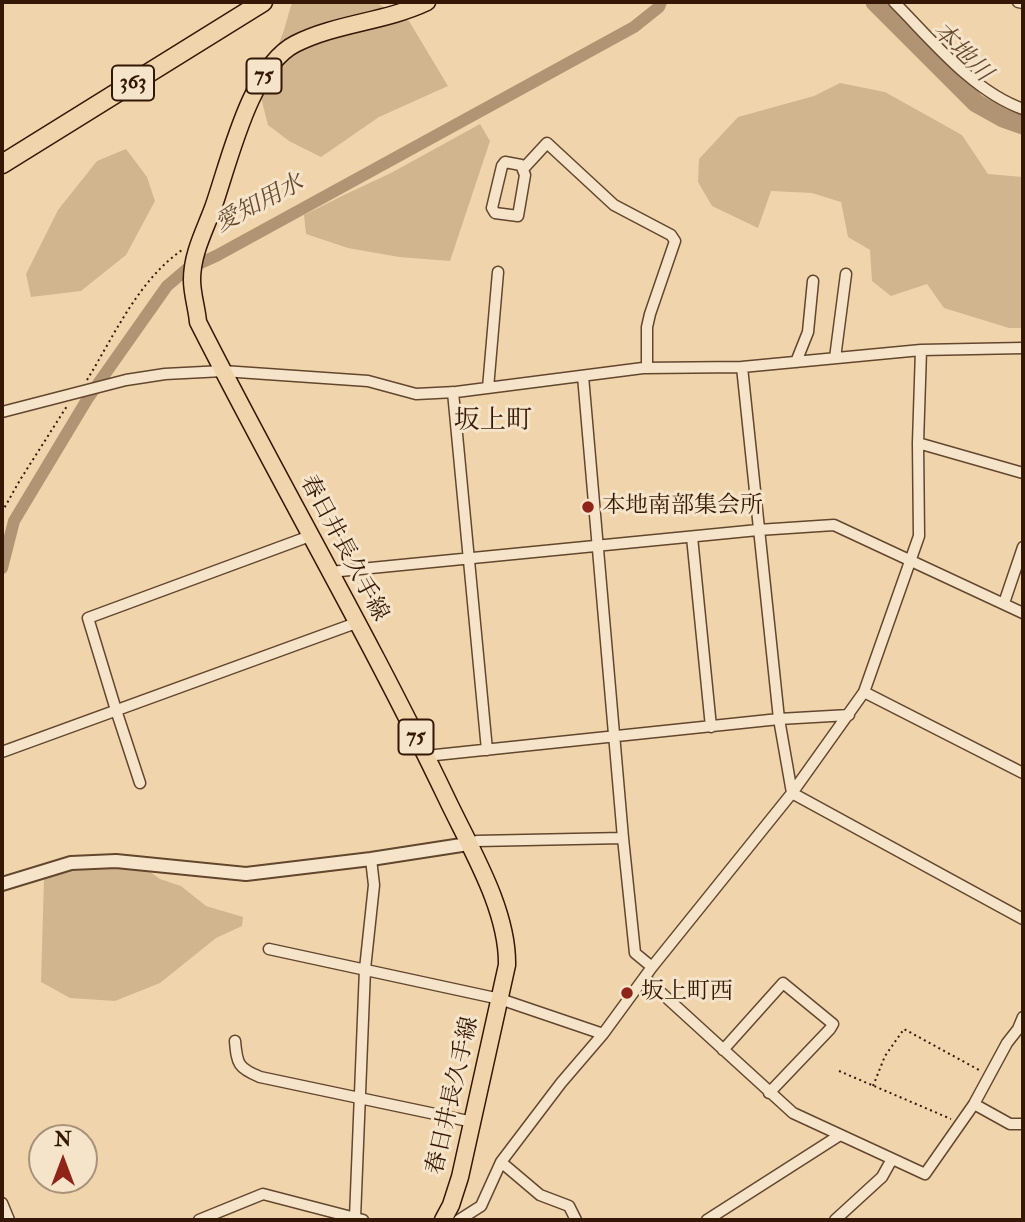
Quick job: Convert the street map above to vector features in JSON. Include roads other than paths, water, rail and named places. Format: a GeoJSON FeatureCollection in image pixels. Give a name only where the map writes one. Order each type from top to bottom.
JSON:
{"type":"FeatureCollection","features":[{"type":"Feature","properties":{"kind":"highway","name":"363"},"geometry":{"type":"LineString","coordinates":[[2,164],[263,2]]}},
{"type":"Feature","properties":{"kind":"main road","name":"春日井長久手線"},"geometry":{"type":"LineString","coordinates":[[427,2],[339,27],[294,44],[278,55],[241,121],[199,242],[192,280],[198,322],[426,756],[492,894],[506,937],[507,965],[473,1122],[460,1177],[443,1220]]}},
{"type":"Feature","properties":{"kind":"street"},"geometry":{"type":"LineString","coordinates":[[894,2],[987,92],[1023,109]]}},
{"type":"Feature","properties":{"kind":"street"},"geometry":{"type":"LineString","coordinates":[[523,169],[547,143],[614,205],[671,234],[675,241],[650,314],[647,368]]}},
{"type":"Feature","properties":{"kind":"street"},"geometry":{"type":"LineString","coordinates":[[505,162],[521,165],[523,169],[525,175],[518,216],[495,213],[492,208],[502,166],[505,162]]}},
{"type":"Feature","properties":{"kind":"street"},"geometry":{"type":"LineString","coordinates":[[488,388],[498,272]]}},
{"type":"Feature","properties":{"kind":"street"},"geometry":{"type":"LineString","coordinates":[[835,358],[846,274]]}},
{"type":"Feature","properties":{"kind":"street"},"geometry":{"type":"LineString","coordinates":[[796,362],[808,331],[813,281]]}},
{"type":"Feature","properties":{"kind":"street"},"geometry":{"type":"LineString","coordinates":[[2,412],[126,380],[165,374],[223,371],[368,381],[416,394],[453,392],[647,368],[742,367],[921,350],[1023,348]]}},
{"type":"Feature","properties":{"kind":"street"},"geometry":{"type":"LineString","coordinates":[[459,1220],[481,1206],[501,1162],[561,1083],[603,1034],[652,967],[792,793],[864,692],[919,536],[921,350]]}},
{"type":"Feature","properties":{"kind":"street"},"geometry":{"type":"LineString","coordinates":[[742,367],[779,719],[792,793]]}},
{"type":"Feature","properties":{"kind":"street"},"geometry":{"type":"LineString","coordinates":[[583,376],[635,953],[652,967]]}},
{"type":"Feature","properties":{"kind":"street"},"geometry":{"type":"LineString","coordinates":[[453,392],[487,750]]}},
{"type":"Feature","properties":{"kind":"street"},"geometry":{"type":"LineString","coordinates":[[918,443],[1023,473]]}},
{"type":"Feature","properties":{"kind":"street"},"geometry":{"type":"LineString","coordinates":[[330,572],[834,525],[1023,613]]}},
{"type":"Feature","properties":{"kind":"street"},"geometry":{"type":"LineString","coordinates":[[140,783],[88,618],[310,536]]}},
{"type":"Feature","properties":{"kind":"street"},"geometry":{"type":"LineString","coordinates":[[692,537],[711,727]]}},
{"type":"Feature","properties":{"kind":"street"},"geometry":{"type":"LineString","coordinates":[[1004,603],[1023,547]]}},
{"type":"Feature","properties":{"kind":"street"},"geometry":{"type":"LineString","coordinates":[[2,752],[356,622]]}},
{"type":"Feature","properties":{"kind":"street"},"geometry":{"type":"LineString","coordinates":[[864,692],[1023,773]]}},
{"type":"Feature","properties":{"kind":"street"},"geometry":{"type":"LineString","coordinates":[[426,756],[779,719],[849,715]]}},
{"type":"Feature","properties":{"kind":"street"},"geometry":{"type":"LineString","coordinates":[[792,793],[1023,919]]}},
{"type":"Feature","properties":{"kind":"street"},"geometry":{"type":"LineString","coordinates":[[2,884],[71,863],[116,861],[246,874],[371,859],[477,841],[623,838]]}},
{"type":"Feature","properties":{"kind":"street"},"geometry":{"type":"LineString","coordinates":[[204,1219],[263,1194],[359,1219],[365,969],[374,885],[371,859]]}},
{"type":"Feature","properties":{"kind":"street"},"geometry":{"type":"LineString","coordinates":[[269,949],[500,999],[603,1034]]}},
{"type":"Feature","properties":{"kind":"street"},"geometry":{"type":"LineString","coordinates":[[645,978],[793,1113],[925,1174],[974,1104],[1023,1017]]}},
{"type":"Feature","properties":{"kind":"street"},"geometry":{"type":"LineString","coordinates":[[723,1050],[783,983],[833,1024],[769,1093]]}},
{"type":"Feature","properties":{"kind":"street"},"geometry":{"type":"LineString","coordinates":[[235,1041],[239,1065],[245,1071],[260,1077],[473,1122]]}},
{"type":"Feature","properties":{"kind":"street"},"geometry":{"type":"LineString","coordinates":[[974,1104],[1010,1124],[1023,1124]]}},
{"type":"Feature","properties":{"kind":"street"},"geometry":{"type":"LineString","coordinates":[[707,1220],[840,1135]]}},
{"type":"Feature","properties":{"kind":"street"},"geometry":{"type":"LineString","coordinates":[[835,1220],[882,1177],[892,1159]]}},
{"type":"Feature","properties":{"kind":"street"},"geometry":{"type":"LineString","coordinates":[[501,1162],[540,1195],[569,1206],[576,1220]]}},
{"type":"Feature","properties":{"kind":"street"},"geometry":{"type":"LineString","coordinates":[[2,1203],[9,1220]]}},
{"type":"Feature","properties":{"kind":"waterway","name":"愛知用水"},"geometry":{"type":"LineString","coordinates":[[2,568],[14,521],[88,398],[167,286],[187,269],[216,256],[634,27],[659,7],[661,2]]}},
{"type":"Feature","properties":{"kind":"waterway","name":"本地川"},"geometry":{"type":"LineString","coordinates":[[875,2],[976,103],[1003,118],[1023,125]]}},
{"type":"Feature","properties":{"kind":"place","name":"本地南部集会所"},"geometry":{"type":"Point","coordinates":[588,507]}},
{"type":"Feature","properties":{"kind":"place","name":"坂上町西"},"geometry":{"type":"Point","coordinates":[627,993]}},
{"type":"Feature","properties":{"kind":"district","name":"坂上町"},"geometry":{"type":"Point","coordinates":[493,422]}}]}
